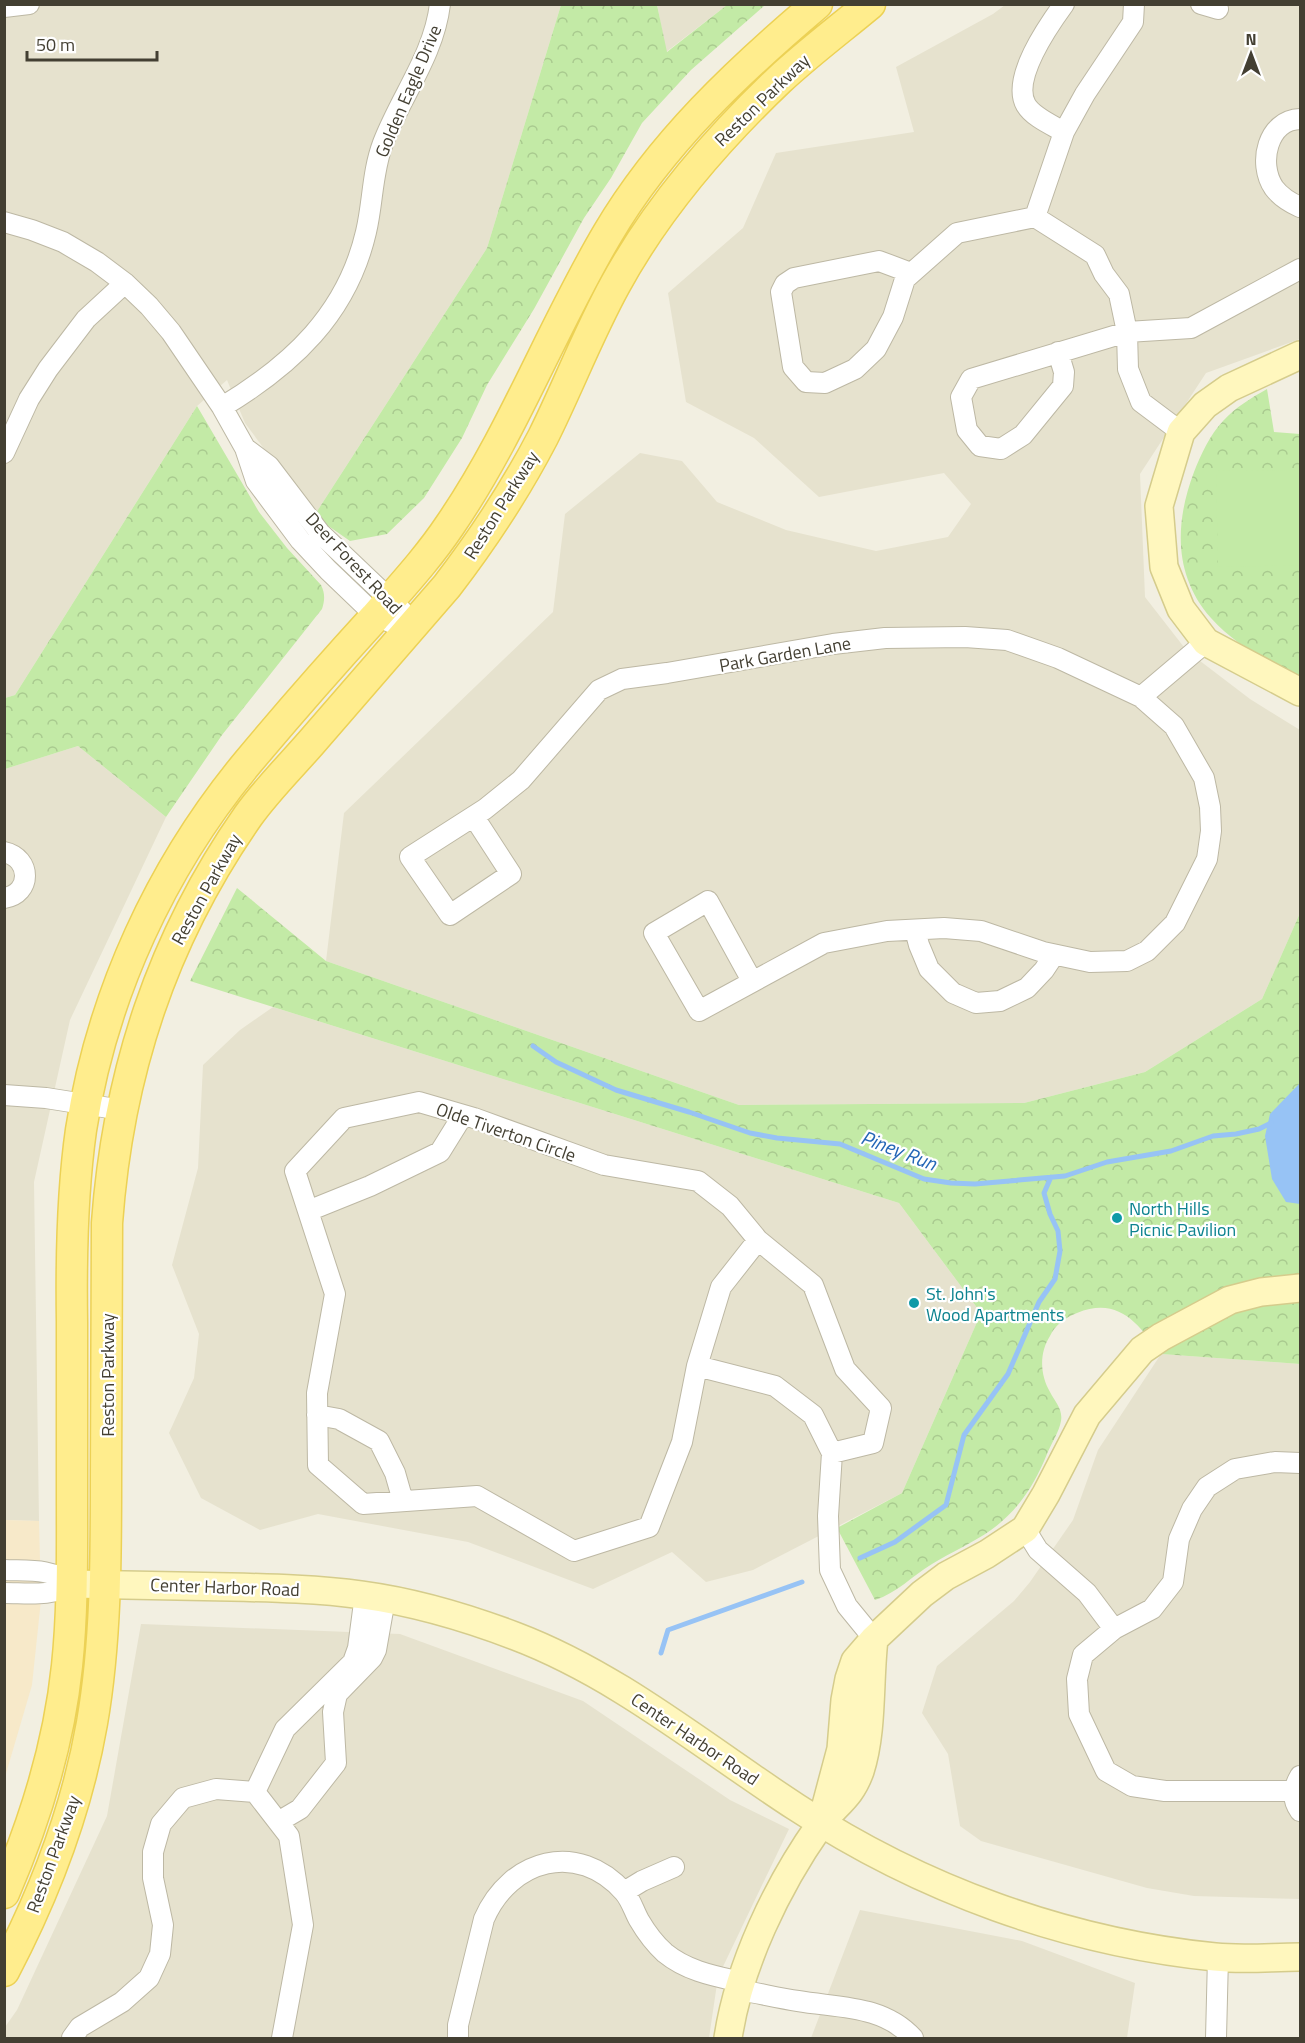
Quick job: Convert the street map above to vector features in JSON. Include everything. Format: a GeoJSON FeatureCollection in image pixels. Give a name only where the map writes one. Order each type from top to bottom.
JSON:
{"type":"FeatureCollection","features":[{"type":"Feature","properties":{"kind":"main road","name":"Reston Parkway"},"geometry":{"type":"LineString","coordinates":[[4,1893],[19,1860],[49,1767],[67,1670],[72,1584],[72,1232],[77,1162],[86,1104],[103,1035],[134,947],[157,897],[211,810],[231,783],[383,608],[447,529],[493,458],[578,286],[609,231],[642,181],[684,130],[728,83],[817,4]]}},
{"type":"Feature","properties":{"kind":"main road","name":"Reston Parkway"},"geometry":{"type":"LineString","coordinates":[[4,1971],[36,1905],[53,1863],[82,1769],[92,1722],[105,1585],[107,1223],[110,1186],[128,1080],[153,996],[170,953],[208,879],[250,814],[466,561],[524,471],[543,436],[615,285],[674,196],[712,148],[780,79],[870,4]]}},
{"type":"Feature","properties":{"kind":"street"},"geometry":{"type":"LineString","coordinates":[[4,7],[29,4]]}},
{"type":"Feature","properties":{"kind":"street","name":"Golden Eagle Drive"},"geometry":{"type":"LineString","coordinates":[[222,406],[271,376],[317,331],[337,304],[362,249],[370,218],[380,152],[430,46],[440,4]]}},
{"type":"Feature","properties":{"kind":"street"},"geometry":{"type":"LineString","coordinates":[[1064,4],[1052,20],[1025,70],[1022,87],[1026,105],[1038,116],[1064,132]]}},
{"type":"Feature","properties":{"kind":"street"},"geometry":{"type":"LineString","coordinates":[[1035,217],[1064,132],[1085,94],[1133,21],[1134,4]]}},
{"type":"Feature","properties":{"kind":"street"},"geometry":{"type":"LineString","coordinates":[[1300,119],[1289,119],[1278,128],[1268,144],[1266,168],[1274,188],[1291,204],[1300,207]]}},
{"type":"Feature","properties":{"kind":"street"},"geometry":{"type":"LineString","coordinates":[[911,273],[879,261],[794,278],[785,284],[781,292],[793,368],[806,382],[825,383],[855,369],[876,349],[893,317],[905,279],[957,233],[1035,217],[1095,255],[1104,274],[1119,294],[1127,332],[1128,369],[1141,402],[1181,432]]}},
{"type":"Feature","properties":{"kind":"street","name":"Deer Forest Road"},"geometry":{"type":"LineString","coordinates":[[4,222],[63,242],[97,262],[125,283],[149,306],[171,332],[222,406],[245,448],[269,466],[320,533],[383,608],[402,611],[409,630]]}},
{"type":"Feature","properties":{"kind":"street"},"geometry":{"type":"LineString","coordinates":[[1058,352],[1064,372],[1062,386],[1023,435],[1001,449],[980,446],[967,430],[961,397],[971,379],[1058,352],[1127,332],[1191,328],[1300,268]]}},
{"type":"Feature","properties":{"kind":"street"},"geometry":{"type":"LineString","coordinates":[[4,453],[29,399],[48,369],[86,319],[125,283]]}},
{"type":"Feature","properties":{"kind":"street"},"geometry":{"type":"LineString","coordinates":[[1300,355],[1229,388],[1205,405],[1181,432],[1159,506],[1164,567],[1181,609],[1206,642],[1300,692]]}},
{"type":"Feature","properties":{"kind":"street","name":"Park Garden Lane"},"geometry":{"type":"LineString","coordinates":[[474,817],[511,874],[450,915],[410,857],[474,817],[521,780],[599,690],[622,679],[667,674],[833,644],[885,638],[965,637],[1007,640],[1058,658],[1141,697],[1174,726],[1204,778],[1210,807],[1211,831],[1207,859],[1175,923],[1147,951],[1127,961],[1090,962],[1054,955],[981,931],[944,928],[887,931],[824,943],[699,1011],[654,933],[708,901],[752,981]]}},
{"type":"Feature","properties":{"kind":"street"},"geometry":{"type":"LineString","coordinates":[[1141,697],[1206,642]]}},
{"type":"Feature","properties":{"kind":"street"},"geometry":{"type":"LineString","coordinates":[[4,852],[19,859],[26,875],[17,893],[4,898]]}},
{"type":"Feature","properties":{"kind":"street"},"geometry":{"type":"LineString","coordinates":[[915,930],[929,969],[953,993],[976,1003],[1000,1001],[1027,988],[1054,955]]}},
{"type":"Feature","properties":{"kind":"street"},"geometry":{"type":"LineString","coordinates":[[4,1095],[46,1098],[122,1110]]}},
{"type":"Feature","properties":{"kind":"street","name":"Olde Tiverton Circle"},"geometry":{"type":"LineString","coordinates":[[758,1240],[721,1287],[697,1366],[682,1442],[650,1527],[574,1551],[477,1497],[363,1504],[318,1465],[317,1393],[334,1294],[295,1171],[344,1118],[419,1102],[463,1115],[604,1165],[698,1181],[730,1206],[758,1240],[813,1286],[845,1369],[881,1408],[873,1443],[832,1453]]}},
{"type":"Feature","properties":{"kind":"street"},"geometry":{"type":"LineString","coordinates":[[308,1211],[370,1186],[440,1152],[463,1115]]}},
{"type":"Feature","properties":{"kind":"street"},"geometry":{"type":"LineString","coordinates":[[729,2038],[740,1986],[760,1932],[776,1900],[821,1824],[841,1749],[845,1700],[855,1661],[874,1639],[922,1594],[946,1576],[987,1554],[1025,1529],[1047,1494],[1087,1415],[1142,1350],[1191,1320],[1230,1300],[1261,1292],[1300,1288]]}},
{"type":"Feature","properties":{"kind":"street"},"geometry":{"type":"LineString","coordinates":[[697,1366],[775,1386],[813,1414],[832,1453],[828,1516],[830,1570],[847,1606],[874,1639]]}},
{"type":"Feature","properties":{"kind":"street"},"geometry":{"type":"LineString","coordinates":[[317,1414],[339,1419],[380,1442],[395,1473],[402,1501]]}},
{"type":"Feature","properties":{"kind":"street"},"geometry":{"type":"LineString","coordinates":[[1300,1463],[1275,1462],[1235,1469],[1207,1487],[1192,1509],[1179,1539],[1173,1582],[1152,1609],[1114,1629],[1083,1655],[1077,1679],[1079,1714],[1106,1771],[1132,1786],[1165,1791],[1297,1784],[1294,1799],[1300,1811]]}},
{"type":"Feature","properties":{"kind":"street"},"geometry":{"type":"LineString","coordinates":[[1025,1529],[1038,1550],[1087,1593],[1114,1629]]}},
{"type":"Feature","properties":{"kind":"street"},"geometry":{"type":"LineString","coordinates":[[4,1570],[44,1571],[72,1584],[62,1590],[45,1593],[4,1593]]}},
{"type":"Feature","properties":{"kind":"street","name":"Center Harbor Road"},"geometry":{"type":"LineString","coordinates":[[72,1584],[296,1589],[375,1597],[445,1612],[526,1641],[589,1670],[632,1696],[821,1824],[879,1857],[930,1880],[1021,1915],[1114,1943],[1218,1957],[1300,1957]]}},
{"type":"Feature","properties":{"kind":"street"},"geometry":{"type":"LineString","coordinates":[[255,1792],[285,1729],[353,1662],[375,1597]]}},
{"type":"Feature","properties":{"kind":"street"},"geometry":{"type":"LineString","coordinates":[[278,1822],[300,1809],[336,1763],[333,1712],[338,1695],[372,1658],[376,1650],[375,1597]]}},
{"type":"Feature","properties":{"kind":"street"},"geometry":{"type":"LineString","coordinates":[[72,2038],[80,2027],[122,2002],[149,1978],[160,1954],[164,1925],[153,1878],[153,1852],[161,1824],[183,1798],[216,1789],[255,1792],[289,1836],[303,1925],[282,2038]]}},
{"type":"Feature","properties":{"kind":"street"},"geometry":{"type":"LineString","coordinates":[[458,2038],[458,2025],[484,1919],[490,1906],[501,1889],[516,1876],[531,1868],[549,1863],[578,1864],[603,1875],[624,1892],[647,1934],[664,1952],[681,1964],[740,1986],[799,2002],[853,2007],[875,2013],[893,2022],[913,2038]]}},
{"type":"Feature","properties":{"kind":"street"},"geometry":{"type":"LineString","coordinates":[[624,1892],[674,1867]]}},
{"type":"Feature","properties":{"kind":"street"},"geometry":{"type":"LineString","coordinates":[[1216,2038],[1218,1957]]}},
{"type":"Feature","properties":{"kind":"shaded area"},"geometry":{"type":"Polygon","coordinates":[[[657,4],[727,5],[666,52],[657,4]]]}},
{"type":"Feature","properties":{"kind":"shaded area"},"geometry":{"type":"Polygon","coordinates":[[[5,5],[561,5],[487,248],[314,516],[245,423],[227,380],[197,406],[15,695],[5,698],[5,5]]]}},
{"type":"Feature","properties":{"kind":"shaded area"},"geometry":{"type":"Polygon","coordinates":[[[1005,5],[1300,5],[1300,339],[1206,373],[1140,474],[1145,597],[1187,651],[1250,699],[1300,730],[1300,913],[1262,999],[1145,1072],[1024,1103],[739,1105],[326,961],[344,813],[553,612],[565,514],[640,453],[682,461],[717,502],[786,530],[876,551],[948,537],[971,504],[944,473],[819,497],[754,438],[686,402],[668,293],[743,228],[776,153],[914,132],[896,67],[993,14],[1005,5]]]}},
{"type":"Feature","properties":{"kind":"shaded area"},"geometry":{"type":"Polygon","coordinates":[[[78,746],[166,817],[70,1020],[34,1182],[39,1521],[5,1520],[5,769],[78,746]]]}},
{"type":"Feature","properties":{"kind":"shaded area"},"geometry":{"type":"Polygon","coordinates":[[[273,1007],[899,1203],[981,1313],[902,1493],[753,1570],[706,1582],[672,1552],[593,1589],[468,1542],[318,1514],[260,1530],[201,1498],[169,1433],[194,1378],[199,1334],[172,1265],[198,1168],[203,1065],[240,1030],[273,1007]]]}},
{"type":"Feature","properties":{"kind":"shaded area"},"geometry":{"type":"Polygon","coordinates":[[[1161,1354],[1300,1364],[1300,1899],[1194,1896],[1147,1888],[981,1841],[960,1826],[948,1754],[922,1713],[937,1666],[1014,1601],[1073,1520],[1098,1450],[1161,1354]]]}},
{"type":"Feature","properties":{"kind":"shaded area"},"geometry":{"type":"Polygon","coordinates":[[[5,1520],[39,1521],[41,1600],[32,1685],[5,1777],[5,1520]]]}},
{"type":"Feature","properties":{"kind":"shaded area"},"geometry":{"type":"Polygon","coordinates":[[[141,1624],[400,1634],[583,1701],[730,1800],[789,1829],[718,1977],[709,2038],[5,2038],[5,2027],[17,2010],[107,1816],[141,1624]]]}},
{"type":"Feature","properties":{"kind":"shaded area"},"geometry":{"type":"Polygon","coordinates":[[[860,1910],[1022,1941],[1135,1983],[1127,2038],[811,2038],[860,1910]]]}},
{"type":"Feature","properties":{"kind":"green space"},"geometry":{"type":"Polygon","coordinates":[[[561,5],[657,5],[667,52],[727,5],[765,5],[691,70],[642,123],[487,385],[462,438],[424,498],[387,534],[350,541],[314,516],[487,248],[561,5]]]}},
{"type":"Feature","properties":{"kind":"green space"},"geometry":{"type":"Polygon","coordinates":[[[1267,389],[1274,432],[1300,434],[1300,681],[1240,644],[1211,618],[1190,584],[1181,548],[1183,510],[1197,465],[1206,445],[1218,426],[1228,416],[1267,389]]]}},
{"type":"Feature","properties":{"kind":"green space"},"geometry":{"type":"Polygon","coordinates":[[[197,406],[259,512],[287,548],[321,585],[324,600],[322,609],[222,735],[166,817],[78,746],[5,769],[5,698],[15,695],[197,406]]]}},
{"type":"Feature","properties":{"kind":"green space"},"geometry":{"type":"Polygon","coordinates":[[[1300,470],[1300,565],[1218,567],[1216,471],[1300,470]]]}},
{"type":"Feature","properties":{"kind":"green space"},"geometry":{"type":"Polygon","coordinates":[[[237,888],[326,961],[739,1105],[1024,1103],[1145,1072],[1262,999],[1300,913],[1300,1364],[1161,1354],[1135,1323],[1116,1311],[1105,1308],[1092,1309],[1069,1317],[1052,1332],[1046,1343],[1042,1364],[1044,1378],[1061,1413],[1060,1425],[1037,1476],[1025,1496],[1001,1523],[991,1530],[875,1600],[837,1528],[902,1493],[981,1313],[899,1203],[190,981],[237,888]]]}},
{"type":"Feature","properties":{"kind":"water"},"geometry":{"type":"Polygon","coordinates":[[[1300,1083],[1300,1204],[1286,1202],[1272,1179],[1265,1136],[1270,1114],[1300,1083]]]}},
{"type":"Feature","properties":{"kind":"waterway","name":"Piney Run"},"geometry":{"type":"LineString","coordinates":[[533,1046],[556,1062],[616,1090],[750,1133],[840,1144],[924,1179],[951,1183],[975,1184],[1065,1176],[1107,1162],[1171,1151],[1213,1136],[1259,1129],[1271,1123]]}},
{"type":"Feature","properties":{"kind":"waterway"},"geometry":{"type":"LineString","coordinates":[[860,1558],[895,1542],[946,1505],[964,1435],[1008,1374],[1039,1302],[1055,1279],[1060,1251],[1058,1231],[1044,1193],[1051,1177]]}},
{"type":"Feature","properties":{"kind":"waterway"},"geometry":{"type":"LineString","coordinates":[[661,1653],[668,1630],[802,1582]]}},
{"type":"Feature","properties":{"kind":"place","name":"North Hills Picnic Pavilion"},"geometry":{"type":"Point","coordinates":[1117,1218]}},
{"type":"Feature","properties":{"kind":"place","name":"St. John's Wood Apartments"},"geometry":{"type":"Point","coordinates":[914,1303]}}]}
